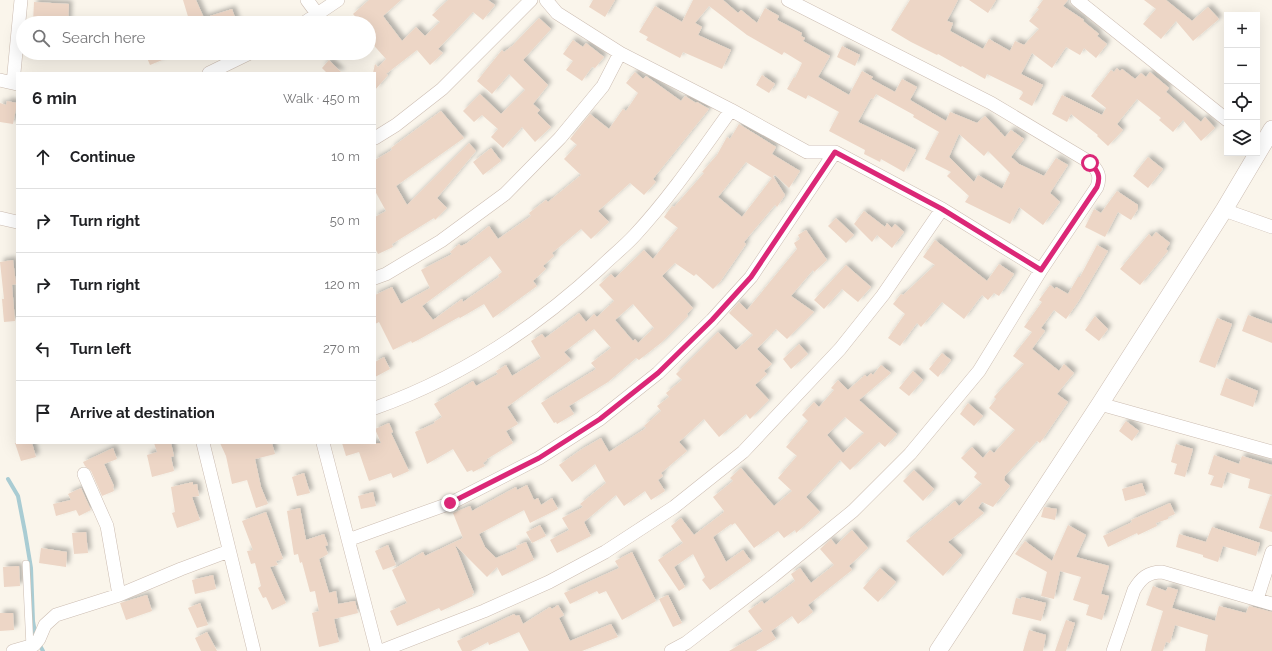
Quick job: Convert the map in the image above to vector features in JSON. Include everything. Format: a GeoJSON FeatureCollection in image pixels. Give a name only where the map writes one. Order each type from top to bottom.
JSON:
{"type":"FeatureCollection","features":[{"type":"Feature","properties":{"kind":"street"},"geometry":{"type":"LineString","coordinates":[[20,16],[22,0]]}},
{"type":"Feature","properties":{"kind":"street"},"geometry":{"type":"LineString","coordinates":[[307,0],[318,15],[338,0]]}},
{"type":"Feature","properties":{"kind":"street"},"geometry":{"type":"LineString","coordinates":[[376,137],[396,125],[442,89],[530,0]]}},
{"type":"Feature","properties":{"kind":"street"},"geometry":{"type":"LineString","coordinates":[[546,0],[557,13],[620,53],[731,110],[807,152],[835,152],[942,209],[1041,270]]}},
{"type":"Feature","properties":{"kind":"street"},"geometry":{"type":"LineString","coordinates":[[671,651],[688,647],[853,511],[910,454],[979,371],[1041,270],[1097,187],[1099,179],[1098,171],[1090,163],[991,103],[788,0]]}},
{"type":"Feature","properties":{"kind":"street"},"geometry":{"type":"LineString","coordinates":[[1077,0],[1224,118]]}},
{"type":"Feature","properties":{"kind":"street"},"geometry":{"type":"LineString","coordinates":[[10,82],[16,41]]}},
{"type":"Feature","properties":{"kind":"street"},"geometry":{"type":"LineString","coordinates":[[376,278],[386,274],[441,241],[505,194],[565,132],[603,86],[620,53]]}},
{"type":"Feature","properties":{"kind":"street"},"geometry":{"type":"LineString","coordinates":[[211,72],[236,60]]}},
{"type":"Feature","properties":{"kind":"street"},"geometry":{"type":"LineString","coordinates":[[376,408],[408,396],[470,365],[522,332],[571,295],[634,236],[682,179],[731,110]]}},
{"type":"Feature","properties":{"kind":"street"},"geometry":{"type":"LineString","coordinates":[[1260,146],[1272,129]]}},
{"type":"Feature","properties":{"kind":"street"},"geometry":{"type":"LineString","coordinates":[[348,540],[450,503],[539,458],[600,419],[658,373],[712,320],[751,277],[835,152]]}},
{"type":"Feature","properties":{"kind":"street"},"geometry":{"type":"LineString","coordinates":[[938,651],[1100,404],[1224,210],[1254,156]]}},
{"type":"Feature","properties":{"kind":"street"},"geometry":{"type":"LineString","coordinates":[[381,651],[484,611],[549,582],[605,552],[674,507],[743,452],[840,349],[883,295],[942,209]]}},
{"type":"Feature","properties":{"kind":"street"},"geometry":{"type":"LineString","coordinates":[[1224,210],[1272,227]]}},
{"type":"Feature","properties":{"kind":"street"},"geometry":{"type":"LineString","coordinates":[[0,218],[16,222]]}},
{"type":"Feature","properties":{"kind":"street"},"geometry":{"type":"LineString","coordinates":[[1100,404],[1272,452]]}},
{"type":"Feature","properties":{"kind":"street"},"geometry":{"type":"LineString","coordinates":[[203,444],[254,651]]}},
{"type":"Feature","properties":{"kind":"street"},"geometry":{"type":"LineString","coordinates":[[323,444],[377,651]]}},
{"type":"Feature","properties":{"kind":"street"},"geometry":{"type":"LineString","coordinates":[[84,474],[107,526],[119,595]]}},
{"type":"Feature","properties":{"kind":"street"},"geometry":{"type":"LineString","coordinates":[[13,651],[34,644],[44,625],[56,616],[119,595],[180,569],[229,551]]}},
{"type":"Feature","properties":{"kind":"street"},"geometry":{"type":"LineString","coordinates":[[1257,599],[1272,552]]}},
{"type":"Feature","properties":{"kind":"street"},"geometry":{"type":"LineString","coordinates":[[1113,651],[1134,590],[1140,581],[1150,573],[1162,572],[1272,604]]}},
{"type":"Feature","properties":{"kind":"lane"},"geometry":{"type":"LineString","coordinates":[[26,564],[34,644]]}},
{"type":"Feature","properties":{"kind":"building"},"geometry":{"type":"Polygon","coordinates":[[[183,0],[196,0],[203,16],[188,16],[183,0]]]}},
{"type":"Feature","properties":{"kind":"building"},"geometry":{"type":"Polygon","coordinates":[[[369,0],[401,0],[383,16],[402,41],[416,27],[425,36],[440,22],[432,15],[448,0],[488,0],[495,5],[483,20],[473,12],[438,49],[443,53],[430,65],[417,50],[386,74],[388,75],[376,89],[376,72],[373,72],[375,64],[378,67],[386,59],[376,48],[376,16],[355,16],[353,14],[369,0]]]}},
{"type":"Feature","properties":{"kind":"building"},"geometry":{"type":"Polygon","coordinates":[[[593,0],[615,0],[605,17],[589,7],[593,0]]]}},
{"type":"Feature","properties":{"kind":"building"},"geometry":{"type":"Polygon","coordinates":[[[693,0],[723,0],[738,13],[741,10],[757,23],[765,8],[779,16],[777,20],[802,33],[801,36],[805,38],[803,41],[830,56],[818,77],[849,95],[862,71],[873,77],[871,79],[895,92],[902,79],[917,87],[910,100],[946,121],[950,112],[977,123],[985,116],[1005,137],[1011,130],[1024,139],[1011,157],[1019,164],[1044,176],[1056,158],[1068,165],[1050,193],[1060,202],[1043,225],[1019,207],[1010,224],[965,202],[969,196],[947,176],[951,172],[925,159],[939,132],[913,117],[914,115],[876,94],[873,99],[871,98],[858,122],[916,150],[904,172],[881,159],[880,162],[864,154],[865,150],[829,131],[839,112],[808,95],[806,99],[787,89],[794,77],[795,78],[802,63],[784,52],[782,55],[747,35],[709,6],[695,23],[702,27],[698,35],[731,50],[722,69],[683,52],[680,58],[646,40],[648,37],[639,32],[655,6],[682,22],[693,0]],[[959,134],[949,157],[974,182],[978,175],[1002,189],[1010,173],[988,151],[984,156],[959,134]]]}},
{"type":"Feature","properties":{"kind":"building"},"geometry":{"type":"Polygon","coordinates":[[[910,0],[958,0],[947,21],[953,23],[950,31],[983,49],[989,39],[1010,51],[1015,41],[1024,45],[1039,29],[1029,21],[1039,9],[1037,8],[1043,0],[1068,0],[1063,6],[1084,20],[1083,21],[1099,34],[1097,36],[1107,44],[1096,58],[1084,48],[1080,55],[1066,47],[1052,68],[1032,53],[1021,74],[1043,85],[1032,106],[1019,99],[1023,93],[1022,91],[987,74],[985,79],[938,54],[937,55],[911,42],[891,30],[910,0]]]}},
{"type":"Feature","properties":{"kind":"building"},"geometry":{"type":"Polygon","coordinates":[[[969,0],[996,0],[988,13],[969,0]]]}},
{"type":"Feature","properties":{"kind":"building"},"geometry":{"type":"Polygon","coordinates":[[[1144,0],[1166,0],[1192,21],[1208,7],[1219,19],[1193,41],[1176,21],[1161,39],[1143,24],[1156,9],[1144,0]]]}},
{"type":"Feature","properties":{"kind":"building"},"geometry":{"type":"Polygon","coordinates":[[[34,2],[69,4],[68,16],[33,16],[34,2]]]}},
{"type":"Feature","properties":{"kind":"building"},"geometry":{"type":"Polygon","coordinates":[[[232,9],[234,16],[210,16],[232,9]]]}},
{"type":"Feature","properties":{"kind":"building"},"geometry":{"type":"Polygon","coordinates":[[[539,18],[551,29],[523,60],[548,85],[533,104],[540,110],[537,113],[551,127],[535,142],[522,127],[503,148],[491,137],[498,129],[482,115],[474,122],[463,111],[480,94],[501,114],[525,90],[509,74],[492,94],[477,81],[502,50],[504,52],[512,46],[539,18]]]}},
{"type":"Feature","properties":{"kind":"building"},"geometry":{"type":"Polygon","coordinates":[[[573,40],[583,47],[586,43],[604,57],[595,68],[592,67],[582,81],[566,70],[573,61],[563,54],[573,40]]]}},
{"type":"Feature","properties":{"kind":"building"},"geometry":{"type":"Polygon","coordinates":[[[842,46],[860,55],[855,66],[837,57],[842,46]]]}},
{"type":"Feature","properties":{"kind":"building"},"geometry":{"type":"Polygon","coordinates":[[[148,60],[162,60],[150,65],[148,60]]]}},
{"type":"Feature","properties":{"kind":"building"},"geometry":{"type":"Polygon","coordinates":[[[329,60],[341,72],[326,72],[322,68],[329,60]]]}},
{"type":"Feature","properties":{"kind":"building"},"geometry":{"type":"Polygon","coordinates":[[[1117,68],[1120,71],[1122,69],[1135,79],[1141,73],[1146,77],[1150,72],[1169,88],[1166,92],[1201,122],[1205,117],[1215,128],[1201,141],[1183,120],[1173,132],[1159,120],[1161,118],[1137,99],[1117,124],[1123,130],[1108,146],[1097,136],[1098,135],[1071,114],[1067,122],[1052,114],[1062,95],[1102,115],[1106,108],[1091,96],[1111,70],[1114,72],[1117,68]]]}},
{"type":"Feature","properties":{"kind":"building"},"geometry":{"type":"Polygon","coordinates":[[[635,72],[643,79],[646,76],[681,101],[685,96],[709,109],[653,179],[656,182],[644,195],[630,183],[598,211],[609,222],[591,239],[581,229],[552,253],[554,256],[543,266],[546,269],[533,281],[537,286],[493,318],[484,304],[418,340],[412,343],[411,341],[393,350],[379,322],[376,324],[376,295],[392,287],[401,304],[430,288],[421,270],[452,254],[450,252],[459,244],[461,246],[467,243],[489,226],[498,239],[531,216],[529,213],[546,200],[548,202],[581,175],[564,159],[577,145],[570,139],[590,114],[609,129],[623,109],[626,111],[638,93],[626,83],[635,72]],[[490,256],[422,306],[433,320],[462,299],[463,302],[499,277],[498,275],[502,272],[490,256]]]}},
{"type":"Feature","properties":{"kind":"building"},"geometry":{"type":"Polygon","coordinates":[[[762,75],[775,84],[769,93],[756,85],[762,75]]]}},
{"type":"Feature","properties":{"kind":"building"},"geometry":{"type":"Polygon","coordinates":[[[7,101],[16,103],[13,124],[0,122],[0,103],[6,105],[7,101]]]}},
{"type":"Feature","properties":{"kind":"building"},"geometry":{"type":"Polygon","coordinates":[[[441,111],[464,138],[396,186],[407,205],[469,143],[476,151],[437,198],[447,208],[435,220],[434,218],[392,244],[393,247],[378,254],[376,250],[376,216],[386,211],[376,193],[376,159],[392,150],[391,148],[441,111]]]}},
{"type":"Feature","properties":{"kind":"building"},"geometry":{"type":"Polygon","coordinates":[[[739,124],[776,147],[772,154],[800,171],[789,188],[775,175],[773,176],[785,195],[777,207],[775,205],[744,242],[746,244],[720,282],[713,289],[696,274],[694,276],[675,263],[662,276],[693,308],[687,314],[688,316],[662,342],[639,360],[636,358],[608,382],[569,406],[574,414],[557,424],[556,422],[554,423],[541,403],[596,369],[591,363],[611,348],[594,329],[564,352],[571,360],[507,407],[518,424],[506,431],[513,443],[487,459],[483,463],[485,466],[473,472],[472,470],[467,472],[453,449],[427,464],[415,432],[435,423],[434,422],[442,417],[434,404],[473,381],[476,386],[498,374],[496,371],[506,365],[512,376],[541,358],[531,341],[542,334],[545,338],[579,313],[586,322],[594,314],[597,317],[614,301],[599,285],[611,274],[615,278],[644,250],[653,259],[678,228],[664,217],[672,206],[674,207],[704,173],[702,172],[717,155],[727,137],[730,139],[739,124]],[[746,162],[718,197],[742,217],[772,178],[746,162]],[[633,304],[615,320],[633,341],[635,339],[638,343],[654,328],[633,304]]]}},
{"type":"Feature","properties":{"kind":"building"},"geometry":{"type":"Polygon","coordinates":[[[491,148],[501,161],[483,175],[473,162],[491,148]]]}},
{"type":"Feature","properties":{"kind":"building"},"geometry":{"type":"Polygon","coordinates":[[[1148,157],[1163,169],[1148,188],[1133,176],[1148,157]]]}},
{"type":"Feature","properties":{"kind":"building"},"geometry":{"type":"Polygon","coordinates":[[[1117,191],[1138,205],[1138,209],[1131,220],[1118,212],[1105,237],[1085,227],[1094,209],[1101,213],[1117,191]]]}},
{"type":"Feature","properties":{"kind":"building"},"geometry":{"type":"Polygon","coordinates":[[[864,211],[885,227],[887,223],[892,228],[895,224],[904,232],[892,248],[877,235],[872,242],[854,224],[864,211]]]}},
{"type":"Feature","properties":{"kind":"building"},"geometry":{"type":"Polygon","coordinates":[[[836,218],[854,235],[846,243],[828,226],[836,218]]]}},
{"type":"Feature","properties":{"kind":"building"},"geometry":{"type":"Polygon","coordinates":[[[806,230],[827,260],[814,272],[813,270],[791,296],[814,312],[787,339],[776,329],[757,349],[772,364],[764,371],[767,374],[755,385],[769,400],[750,419],[746,414],[719,437],[704,419],[679,442],[687,451],[661,473],[663,476],[658,480],[665,491],[651,500],[645,491],[624,506],[616,495],[584,522],[591,536],[557,553],[550,540],[569,530],[562,518],[583,507],[580,504],[606,483],[595,464],[572,482],[559,465],[601,438],[609,452],[646,428],[644,426],[661,411],[657,406],[669,397],[666,393],[682,380],[676,374],[718,332],[736,350],[753,335],[729,313],[739,302],[747,310],[797,249],[794,243],[800,239],[798,235],[806,230]]]}},
{"type":"Feature","properties":{"kind":"building"},"geometry":{"type":"Polygon","coordinates":[[[1156,232],[1170,243],[1166,249],[1168,251],[1140,285],[1120,269],[1149,234],[1152,237],[1156,232]]]}},
{"type":"Feature","properties":{"kind":"building"},"geometry":{"type":"Polygon","coordinates":[[[935,240],[987,281],[999,264],[1014,274],[999,296],[994,293],[988,300],[982,295],[964,319],[942,302],[921,327],[917,323],[900,346],[888,338],[905,314],[893,304],[901,294],[903,295],[935,265],[923,257],[935,240]]]}},
{"type":"Feature","properties":{"kind":"building"},"geometry":{"type":"Polygon","coordinates":[[[1097,245],[1108,251],[1078,302],[1066,319],[1054,310],[1041,328],[1045,331],[1032,349],[1059,371],[1064,364],[1074,373],[1057,394],[1068,402],[1040,443],[1037,441],[1005,476],[1004,480],[1010,486],[993,507],[982,502],[978,508],[984,513],[948,542],[962,555],[943,576],[906,541],[955,501],[959,506],[982,484],[974,477],[977,473],[961,458],[972,447],[983,458],[990,450],[994,453],[1015,430],[989,408],[996,399],[994,397],[1024,364],[1013,356],[1032,332],[1024,327],[1042,302],[1039,300],[1050,285],[1055,289],[1056,287],[1068,294],[1078,277],[1080,277],[1097,245]]]}},
{"type":"Feature","properties":{"kind":"building"},"geometry":{"type":"Polygon","coordinates":[[[13,260],[16,284],[12,285],[15,321],[4,322],[2,299],[4,299],[0,262],[13,260]]]}},
{"type":"Feature","properties":{"kind":"building"},"geometry":{"type":"Polygon","coordinates":[[[846,265],[871,287],[858,302],[842,289],[824,309],[814,300],[846,265]]]}},
{"type":"Feature","properties":{"kind":"building"},"geometry":{"type":"Polygon","coordinates":[[[1248,315],[1272,324],[1272,343],[1242,331],[1248,315]]]}},
{"type":"Feature","properties":{"kind":"building"},"geometry":{"type":"Polygon","coordinates":[[[1095,316],[1108,329],[1099,341],[1085,330],[1095,316]]]}},
{"type":"Feature","properties":{"kind":"building"},"geometry":{"type":"Polygon","coordinates":[[[1217,318],[1232,324],[1215,368],[1199,362],[1217,318]]]}},
{"type":"Feature","properties":{"kind":"building"},"geometry":{"type":"Polygon","coordinates":[[[799,344],[808,354],[791,369],[783,359],[799,344]]]}},
{"type":"Feature","properties":{"kind":"building"},"geometry":{"type":"Polygon","coordinates":[[[942,353],[951,360],[938,377],[929,369],[942,353]]]}},
{"type":"Feature","properties":{"kind":"building"},"geometry":{"type":"Polygon","coordinates":[[[384,357],[390,369],[376,376],[376,361],[384,357]]]}},
{"type":"Feature","properties":{"kind":"building"},"geometry":{"type":"Polygon","coordinates":[[[881,365],[891,373],[859,400],[897,434],[885,447],[879,442],[850,470],[840,460],[806,497],[820,512],[796,533],[795,530],[784,538],[778,531],[754,548],[735,523],[732,525],[731,524],[713,537],[726,562],[743,550],[751,561],[710,590],[702,580],[705,577],[693,554],[674,567],[685,587],[679,591],[658,560],[683,543],[671,526],[681,518],[694,535],[723,513],[724,511],[713,497],[733,481],[730,478],[741,468],[774,506],[792,491],[778,478],[797,456],[786,447],[808,421],[802,415],[814,402],[819,407],[834,390],[831,388],[838,380],[848,390],[865,375],[867,377],[871,373],[873,375],[881,365]],[[845,417],[827,435],[843,453],[864,433],[845,417]]]}},
{"type":"Feature","properties":{"kind":"building"},"geometry":{"type":"Polygon","coordinates":[[[913,371],[923,380],[909,396],[899,388],[913,371]]]}},
{"type":"Feature","properties":{"kind":"building"},"geometry":{"type":"Polygon","coordinates":[[[1226,378],[1258,391],[1253,407],[1220,395],[1226,378]]]}},
{"type":"Feature","properties":{"kind":"building"},"geometry":{"type":"Polygon","coordinates":[[[968,403],[983,416],[974,426],[960,414],[968,403]]]}},
{"type":"Feature","properties":{"kind":"building"},"geometry":{"type":"Polygon","coordinates":[[[1126,421],[1139,431],[1132,441],[1119,431],[1126,421]]]}},
{"type":"Feature","properties":{"kind":"building"},"geometry":{"type":"Polygon","coordinates":[[[389,423],[393,432],[391,433],[409,471],[393,478],[391,473],[369,481],[359,452],[346,456],[342,444],[381,443],[376,429],[389,423]]]}},
{"type":"Feature","properties":{"kind":"building"},"geometry":{"type":"Polygon","coordinates":[[[15,443],[32,444],[36,457],[21,461],[15,443]]]}},
{"type":"Feature","properties":{"kind":"building"},"geometry":{"type":"Polygon","coordinates":[[[154,444],[171,444],[174,456],[171,457],[174,471],[152,477],[147,455],[157,452],[154,444]]]}},
{"type":"Feature","properties":{"kind":"building"},"geometry":{"type":"Polygon","coordinates":[[[220,444],[272,444],[275,454],[255,459],[261,487],[268,504],[256,508],[247,480],[232,484],[226,456],[220,444]]]}},
{"type":"Feature","properties":{"kind":"building"},"geometry":{"type":"Polygon","coordinates":[[[1176,444],[1193,449],[1185,477],[1174,474],[1177,464],[1171,462],[1176,444]]]}},
{"type":"Feature","properties":{"kind":"building"},"geometry":{"type":"Polygon","coordinates":[[[113,448],[117,459],[104,464],[114,486],[114,491],[102,496],[91,471],[83,462],[113,448]]]}},
{"type":"Feature","properties":{"kind":"building"},"geometry":{"type":"Polygon","coordinates":[[[1214,455],[1239,464],[1242,456],[1272,465],[1272,495],[1248,488],[1250,479],[1227,472],[1222,488],[1210,485],[1214,476],[1208,474],[1214,455]]]}},
{"type":"Feature","properties":{"kind":"building"},"geometry":{"type":"Polygon","coordinates":[[[914,470],[934,489],[923,501],[903,481],[914,470]]]}},
{"type":"Feature","properties":{"kind":"building"},"geometry":{"type":"Polygon","coordinates":[[[304,473],[310,493],[297,496],[292,477],[304,473]]]}},
{"type":"Feature","properties":{"kind":"building"},"geometry":{"type":"Polygon","coordinates":[[[193,482],[193,485],[197,484],[199,496],[192,497],[200,520],[177,528],[172,513],[175,512],[171,487],[193,482]]]}},
{"type":"Feature","properties":{"kind":"building"},"geometry":{"type":"Polygon","coordinates":[[[1142,483],[1146,495],[1125,501],[1122,489],[1142,483]]]}},
{"type":"Feature","properties":{"kind":"building"},"geometry":{"type":"Polygon","coordinates":[[[527,485],[534,500],[538,498],[541,505],[552,498],[558,509],[530,523],[524,510],[479,534],[485,547],[496,558],[517,549],[516,546],[526,542],[534,560],[502,576],[497,567],[487,577],[455,545],[474,593],[472,594],[473,596],[441,611],[439,608],[397,626],[390,611],[407,603],[392,570],[423,552],[425,556],[463,538],[453,513],[470,506],[472,511],[516,487],[517,490],[527,485]]]}},
{"type":"Feature","properties":{"kind":"building"},"geometry":{"type":"Polygon","coordinates":[[[81,488],[91,510],[79,516],[76,510],[56,516],[53,504],[71,500],[68,494],[81,488]]]}},
{"type":"Feature","properties":{"kind":"building"},"geometry":{"type":"Polygon","coordinates":[[[373,492],[376,506],[361,509],[358,496],[373,492]]]}},
{"type":"Feature","properties":{"kind":"building"},"geometry":{"type":"Polygon","coordinates":[[[1270,496],[1272,496],[1272,532],[1259,528],[1270,496]]]}},
{"type":"Feature","properties":{"kind":"building"},"geometry":{"type":"Polygon","coordinates":[[[1170,503],[1175,514],[1168,517],[1168,519],[1156,523],[1157,526],[1138,535],[1137,533],[1108,547],[1103,536],[1132,522],[1131,520],[1170,503]]]}},
{"type":"Feature","properties":{"kind":"building"},"geometry":{"type":"Polygon","coordinates":[[[1044,507],[1057,509],[1055,520],[1041,517],[1044,507]]]}},
{"type":"Feature","properties":{"kind":"building"},"geometry":{"type":"Polygon","coordinates":[[[300,508],[306,540],[324,534],[328,545],[325,546],[328,554],[319,559],[329,593],[336,591],[338,604],[355,601],[358,613],[334,619],[339,642],[319,647],[312,613],[319,611],[315,591],[310,592],[302,562],[300,563],[298,554],[294,555],[287,511],[300,508]]]}},
{"type":"Feature","properties":{"kind":"building"},"geometry":{"type":"Polygon","coordinates":[[[266,512],[283,559],[276,561],[278,565],[270,567],[286,603],[272,610],[266,597],[263,598],[258,588],[261,586],[255,563],[251,564],[247,551],[253,550],[242,521],[266,512]]]}},
{"type":"Feature","properties":{"kind":"building"},"geometry":{"type":"Polygon","coordinates":[[[540,525],[546,536],[532,543],[526,532],[540,525]]]}},
{"type":"Feature","properties":{"kind":"building"},"geometry":{"type":"Polygon","coordinates":[[[1068,525],[1086,535],[1076,557],[1109,566],[1101,594],[1109,596],[1102,620],[1086,615],[1089,605],[1073,600],[1081,577],[1060,571],[1054,599],[1041,596],[1047,572],[1015,554],[1025,541],[1052,561],[1068,525]]]}},
{"type":"Feature","properties":{"kind":"building"},"geometry":{"type":"Polygon","coordinates":[[[1212,527],[1260,543],[1256,556],[1223,546],[1218,562],[1203,557],[1203,555],[1176,547],[1179,534],[1206,542],[1212,527]]]}},
{"type":"Feature","properties":{"kind":"building"},"geometry":{"type":"Polygon","coordinates":[[[852,530],[868,548],[849,566],[852,570],[808,605],[813,612],[798,624],[792,616],[771,631],[776,639],[756,651],[729,651],[763,631],[748,611],[762,601],[764,604],[795,581],[791,574],[800,568],[811,583],[834,565],[820,549],[831,539],[836,545],[852,530]]]}},
{"type":"Feature","properties":{"kind":"building"},"geometry":{"type":"Polygon","coordinates":[[[86,532],[88,553],[74,554],[72,533],[86,532]]]}},
{"type":"Feature","properties":{"kind":"building"},"geometry":{"type":"Polygon","coordinates":[[[388,545],[396,565],[383,570],[375,551],[388,545]]]}},
{"type":"Feature","properties":{"kind":"building"},"geometry":{"type":"Polygon","coordinates":[[[41,548],[67,552],[66,567],[39,563],[41,548]]]}},
{"type":"Feature","properties":{"kind":"building"},"geometry":{"type":"Polygon","coordinates":[[[632,552],[656,601],[622,620],[606,591],[599,594],[597,591],[570,604],[564,593],[619,568],[615,561],[632,552]]]}},
{"type":"Feature","properties":{"kind":"building"},"geometry":{"type":"Polygon","coordinates":[[[19,566],[20,586],[4,587],[3,567],[19,566]]]}},
{"type":"Feature","properties":{"kind":"building"},"geometry":{"type":"Polygon","coordinates":[[[880,568],[896,582],[878,602],[863,588],[880,568]]]}},
{"type":"Feature","properties":{"kind":"building"},"geometry":{"type":"Polygon","coordinates":[[[213,575],[216,589],[195,594],[192,580],[213,575]]]}},
{"type":"Feature","properties":{"kind":"building"},"geometry":{"type":"Polygon","coordinates":[[[1153,586],[1166,591],[1168,587],[1178,590],[1172,608],[1215,621],[1219,606],[1246,613],[1249,606],[1272,612],[1272,651],[1205,651],[1208,635],[1175,625],[1170,643],[1166,642],[1163,651],[1151,651],[1163,611],[1146,605],[1153,586]]]}},
{"type":"Feature","properties":{"kind":"building"},"geometry":{"type":"Polygon","coordinates":[[[147,595],[152,611],[126,620],[120,603],[147,595]]]}},
{"type":"Feature","properties":{"kind":"building"},"geometry":{"type":"Polygon","coordinates":[[[668,595],[682,623],[673,627],[659,599],[668,595]]]}},
{"type":"Feature","properties":{"kind":"building"},"geometry":{"type":"Polygon","coordinates":[[[1022,597],[1046,603],[1041,621],[1012,614],[1016,598],[1021,599],[1022,597]]]}},
{"type":"Feature","properties":{"kind":"building"},"geometry":{"type":"Polygon","coordinates":[[[200,603],[208,625],[197,628],[188,608],[200,603]]]}},
{"type":"Feature","properties":{"kind":"building"},"geometry":{"type":"Polygon","coordinates":[[[558,605],[564,615],[559,618],[570,641],[611,624],[618,637],[582,651],[529,651],[519,632],[489,645],[488,642],[471,651],[462,651],[457,641],[514,614],[516,616],[519,615],[523,624],[550,607],[552,609],[558,605]]]}},
{"type":"Feature","properties":{"kind":"building"},"geometry":{"type":"Polygon","coordinates":[[[0,613],[13,613],[14,630],[0,631],[0,613]]]}},
{"type":"Feature","properties":{"kind":"building"},"geometry":{"type":"Polygon","coordinates":[[[1066,620],[1075,623],[1066,651],[1055,651],[1066,620]]]}},
{"type":"Feature","properties":{"kind":"building"},"geometry":{"type":"Polygon","coordinates":[[[1029,630],[1046,635],[1043,651],[1023,651],[1029,630]]]}},
{"type":"Feature","properties":{"kind":"building"},"geometry":{"type":"Polygon","coordinates":[[[207,632],[217,651],[201,651],[195,638],[207,632]]]}},
{"type":"Feature","properties":{"kind":"waterway"},"geometry":{"type":"LineString","coordinates":[[8,479],[18,496],[25,532],[31,568],[33,621],[36,638]]}},
{"type":"Feature","properties":{"kind":"waterway"},"geometry":{"type":"LineString","coordinates":[[39,644],[43,651]]}},
{"type":"Feature","properties":{"kind":"route"},"geometry":{"type":"LineString","coordinates":[[450,503],[539,458],[600,419],[658,373],[712,320],[751,277],[835,152],[942,209],[1041,270],[1097,187],[1099,179],[1098,171],[1090,163]]}}]}
